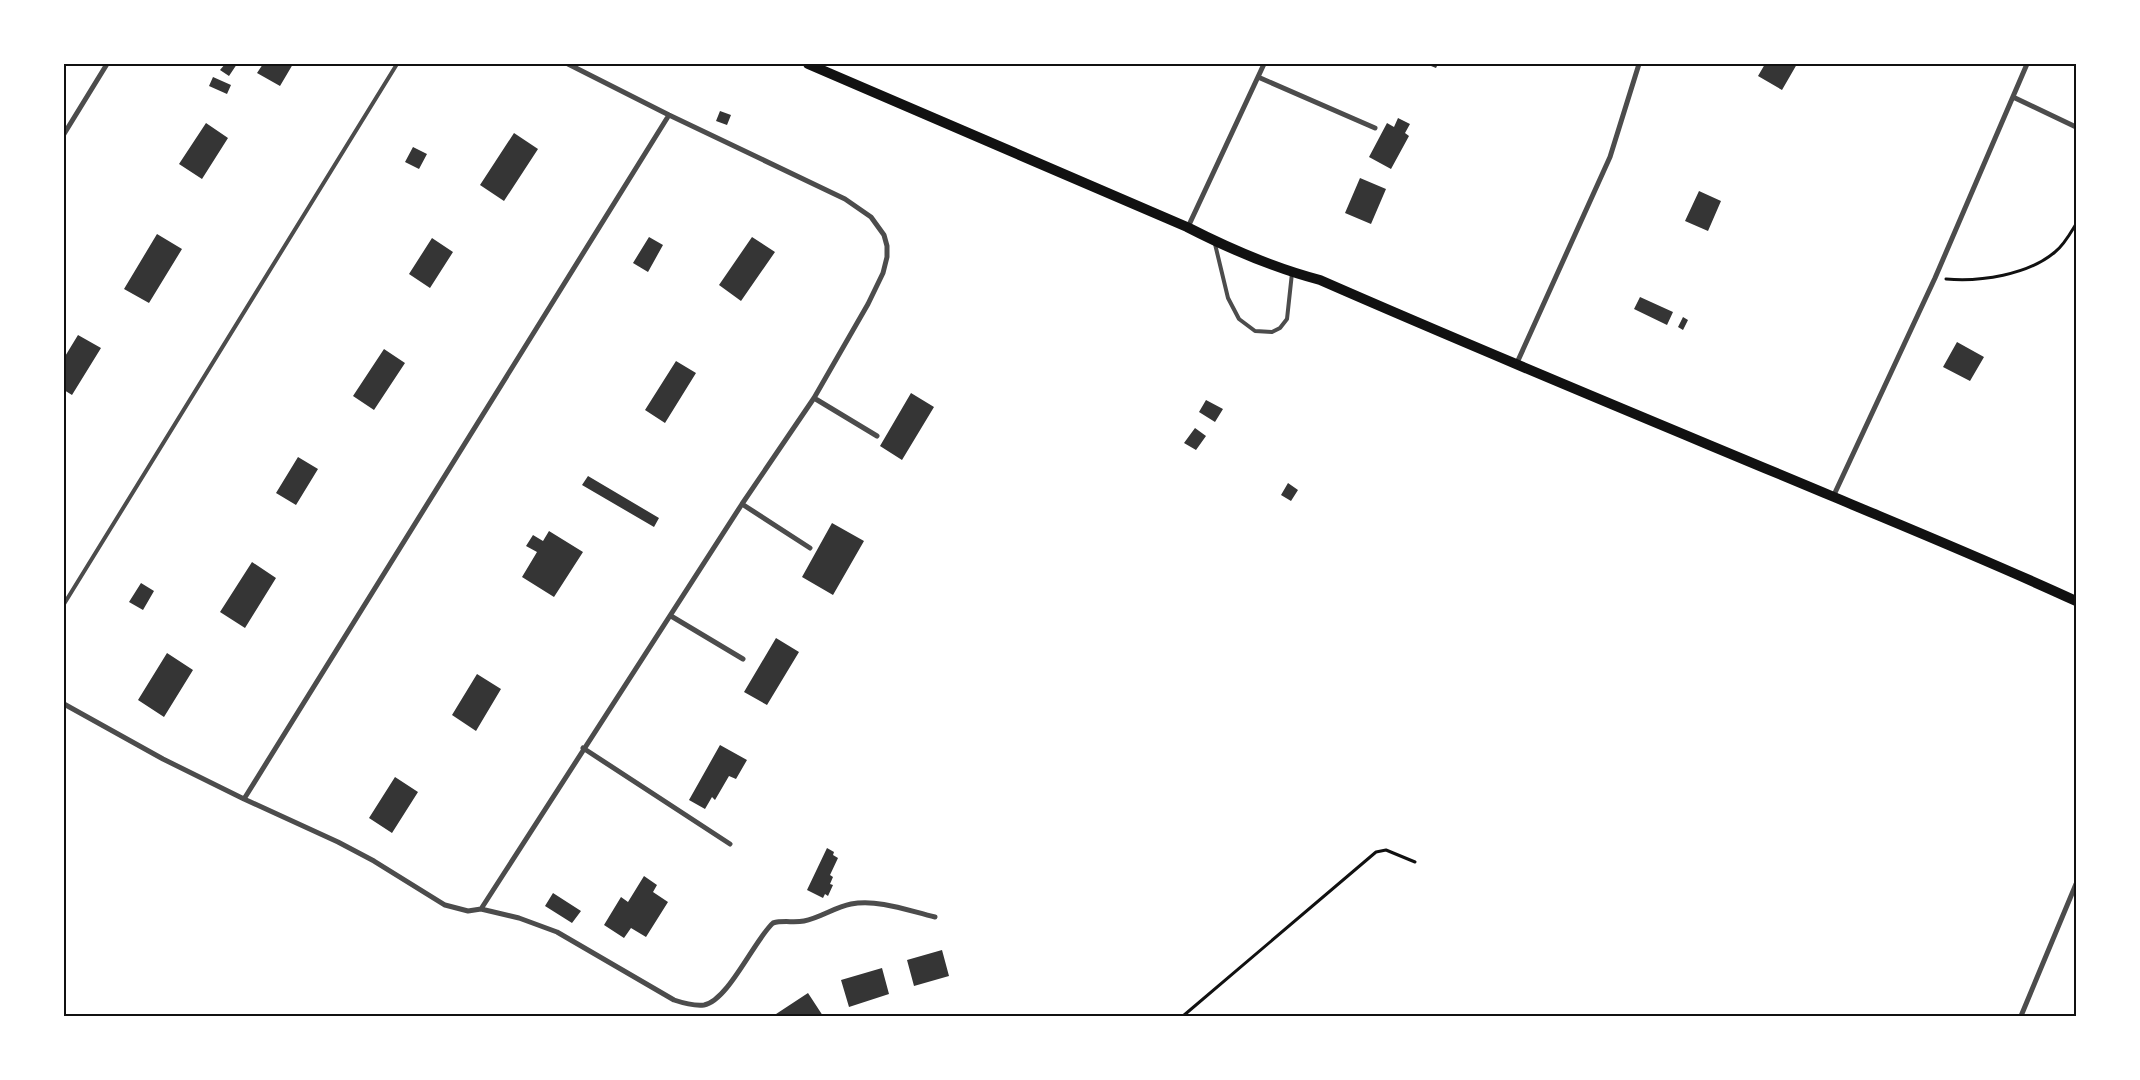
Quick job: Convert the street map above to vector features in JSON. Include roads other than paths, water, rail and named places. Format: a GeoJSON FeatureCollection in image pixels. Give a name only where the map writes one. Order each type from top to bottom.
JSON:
{"type":"FeatureCollection","features":[{"type":"Feature","properties":{"kind":"main road"},"geometry":{"type":"LineString","coordinates":[[808,64],[1188,227],[1214,241],[1292,273],[1320,280],[1516,366],[1606,400],[2008,569],[2076,601]]}},
{"type":"Feature","properties":{"kind":"street"},"geometry":{"type":"LineString","coordinates":[[64,134],[107,64]]}},
{"type":"Feature","properties":{"kind":"street"},"geometry":{"type":"LineString","coordinates":[[481,909],[742,504],[814,398],[884,273],[887,256],[884,235],[872,217],[845,200],[568,64]]}},
{"type":"Feature","properties":{"kind":"street"},"geometry":{"type":"LineString","coordinates":[[1188,227],[1264,64]]}},
{"type":"Feature","properties":{"kind":"street"},"geometry":{"type":"LineString","coordinates":[[1516,366],[1610,157],[1639,64]]}},
{"type":"Feature","properties":{"kind":"street"},"geometry":{"type":"LineString","coordinates":[[1833,497],[1935,278],[2027,64]]}},
{"type":"Feature","properties":{"kind":"street"},"geometry":{"type":"LineString","coordinates":[[1258,76],[1375,128]]}},
{"type":"Feature","properties":{"kind":"street"},"geometry":{"type":"LineString","coordinates":[[2013,96],[2076,127]]}},
{"type":"Feature","properties":{"kind":"street"},"geometry":{"type":"LineString","coordinates":[[244,799],[669,115]]}},
{"type":"Feature","properties":{"kind":"street"},"geometry":{"type":"LineString","coordinates":[[814,398],[878,436]]}},
{"type":"Feature","properties":{"kind":"street"},"geometry":{"type":"LineString","coordinates":[[742,504],[810,548]]}},
{"type":"Feature","properties":{"kind":"street"},"geometry":{"type":"LineString","coordinates":[[671,616],[743,659]]}},
{"type":"Feature","properties":{"kind":"street"},"geometry":{"type":"LineString","coordinates":[[64,704],[163,759],[338,842],[374,861],[445,905],[468,911],[481,909],[540,925],[557,932],[674,1000],[687,1004],[706,1005],[716,999],[773,923],[780,921],[805,921],[850,904],[860,903],[872,903],[935,917]]}},
{"type":"Feature","properties":{"kind":"street"},"geometry":{"type":"LineString","coordinates":[[583,748],[730,844]]}},
{"type":"Feature","properties":{"kind":"street"},"geometry":{"type":"LineString","coordinates":[[2021,1016],[2076,884]]}},
{"type":"Feature","properties":{"kind":"lane"},"geometry":{"type":"LineString","coordinates":[[64,604],[397,64]]}},
{"type":"Feature","properties":{"kind":"lane"},"geometry":{"type":"LineString","coordinates":[[1214,241],[1228,298],[1239,319],[1255,330],[1272,332],[1280,328],[1287,319],[1292,273]]}}]}
